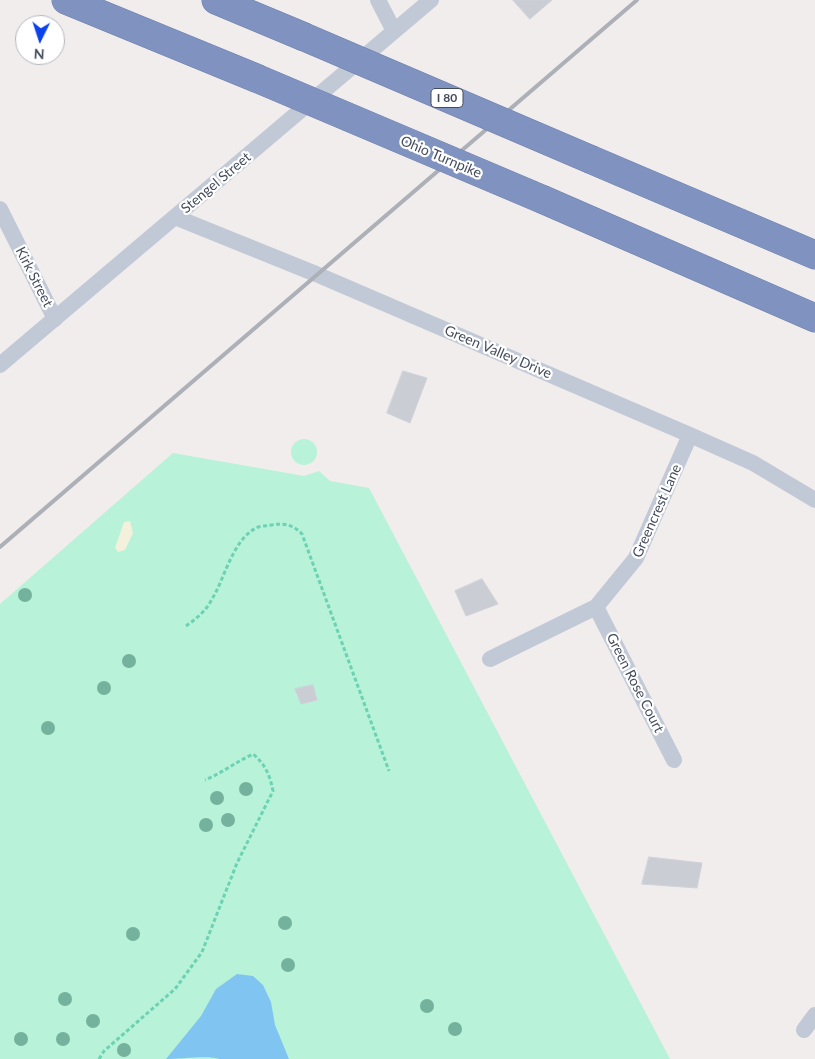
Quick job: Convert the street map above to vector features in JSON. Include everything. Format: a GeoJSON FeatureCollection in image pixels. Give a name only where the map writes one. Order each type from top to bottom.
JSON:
{"type":"FeatureCollection","features":[{"type":"Feature","properties":{"kind":"highway","name":"Ohio Turnpike"},"geometry":{"type":"LineString","coordinates":[[66,0],[544,200],[815,318]]}},
{"type":"Feature","properties":{"kind":"highway","name":"I 80"},"geometry":{"type":"LineString","coordinates":[[216,0],[815,255]]}},
{"type":"Feature","properties":{"kind":"street"},"geometry":{"type":"LineString","coordinates":[[378,0],[394,31]]}},
{"type":"Feature","properties":{"kind":"street","name":"Stengel Street"},"geometry":{"type":"LineString","coordinates":[[0,365],[431,0]]}},
{"type":"Feature","properties":{"kind":"street","name":"Kirk Street"},"geometry":{"type":"LineString","coordinates":[[0,209],[55,318]]}},
{"type":"Feature","properties":{"kind":"street","name":"Green Valley Drive"},"geometry":{"type":"LineString","coordinates":[[175,217],[316,274],[690,435],[753,463],[815,500]]}},
{"type":"Feature","properties":{"kind":"street","name":"Greencrest Lane"},"geometry":{"type":"LineString","coordinates":[[490,659],[596,607],[636,558],[690,435]]}},
{"type":"Feature","properties":{"kind":"street","name":"Green Rose Court"},"geometry":{"type":"LineString","coordinates":[[596,607],[674,760]]}},
{"type":"Feature","properties":{"kind":"street"},"geometry":{"type":"LineString","coordinates":[[804,1030],[815,1015]]}},
{"type":"Feature","properties":{"kind":"path"},"geometry":{"type":"LineString","coordinates":[[186,626],[197,619],[212,600],[238,546],[248,534],[257,528],[276,524],[287,524],[295,527],[302,534],[390,771]]}},
{"type":"Feature","properties":{"kind":"path"},"geometry":{"type":"LineString","coordinates":[[99,1059],[104,1051],[175,989],[202,952],[237,863],[273,791],[271,778],[262,762],[253,754],[240,760],[224,772],[205,780]]}},
{"type":"Feature","properties":{"kind":"green space"},"geometry":{"type":"Polygon","coordinates":[[[304,439],[313,443],[317,452],[313,461],[304,465],[295,461],[291,452],[295,443],[304,439]]]}},
{"type":"Feature","properties":{"kind":"green space"},"geometry":{"type":"Polygon","coordinates":[[[173,453],[304,476],[319,471],[330,481],[369,488],[670,1059],[0,1059],[0,604],[173,453]]]}},
{"type":"Feature","properties":{"kind":"sand"},"geometry":{"type":"Polygon","coordinates":[[[130,521],[133,533],[125,550],[118,552],[115,548],[124,522],[130,521]]]}},
{"type":"Feature","properties":{"kind":"water"},"geometry":{"type":"Polygon","coordinates":[[[237,974],[253,976],[263,985],[271,1002],[275,1025],[289,1059],[219,1059],[202,1057],[166,1059],[201,1016],[216,989],[237,974]]]}},
{"type":"Feature","properties":{"kind":"building"},"geometry":{"type":"Polygon","coordinates":[[[513,0],[552,0],[530,19],[513,0]]]}},
{"type":"Feature","properties":{"kind":"building"},"geometry":{"type":"Polygon","coordinates":[[[403,371],[427,378],[410,423],[387,413],[403,371]]]}},
{"type":"Feature","properties":{"kind":"building"},"geometry":{"type":"Polygon","coordinates":[[[482,579],[498,604],[466,616],[455,591],[482,579]]]}},
{"type":"Feature","properties":{"kind":"building"},"geometry":{"type":"Polygon","coordinates":[[[313,685],[317,700],[301,704],[295,689],[313,685]]]}},
{"type":"Feature","properties":{"kind":"building"},"geometry":{"type":"Polygon","coordinates":[[[649,857],[702,863],[697,888],[642,884],[649,857]]]}},
{"type":"Feature","properties":{"kind":"railway"},"geometry":{"type":"LineString","coordinates":[[0,547],[637,0]]}}]}
